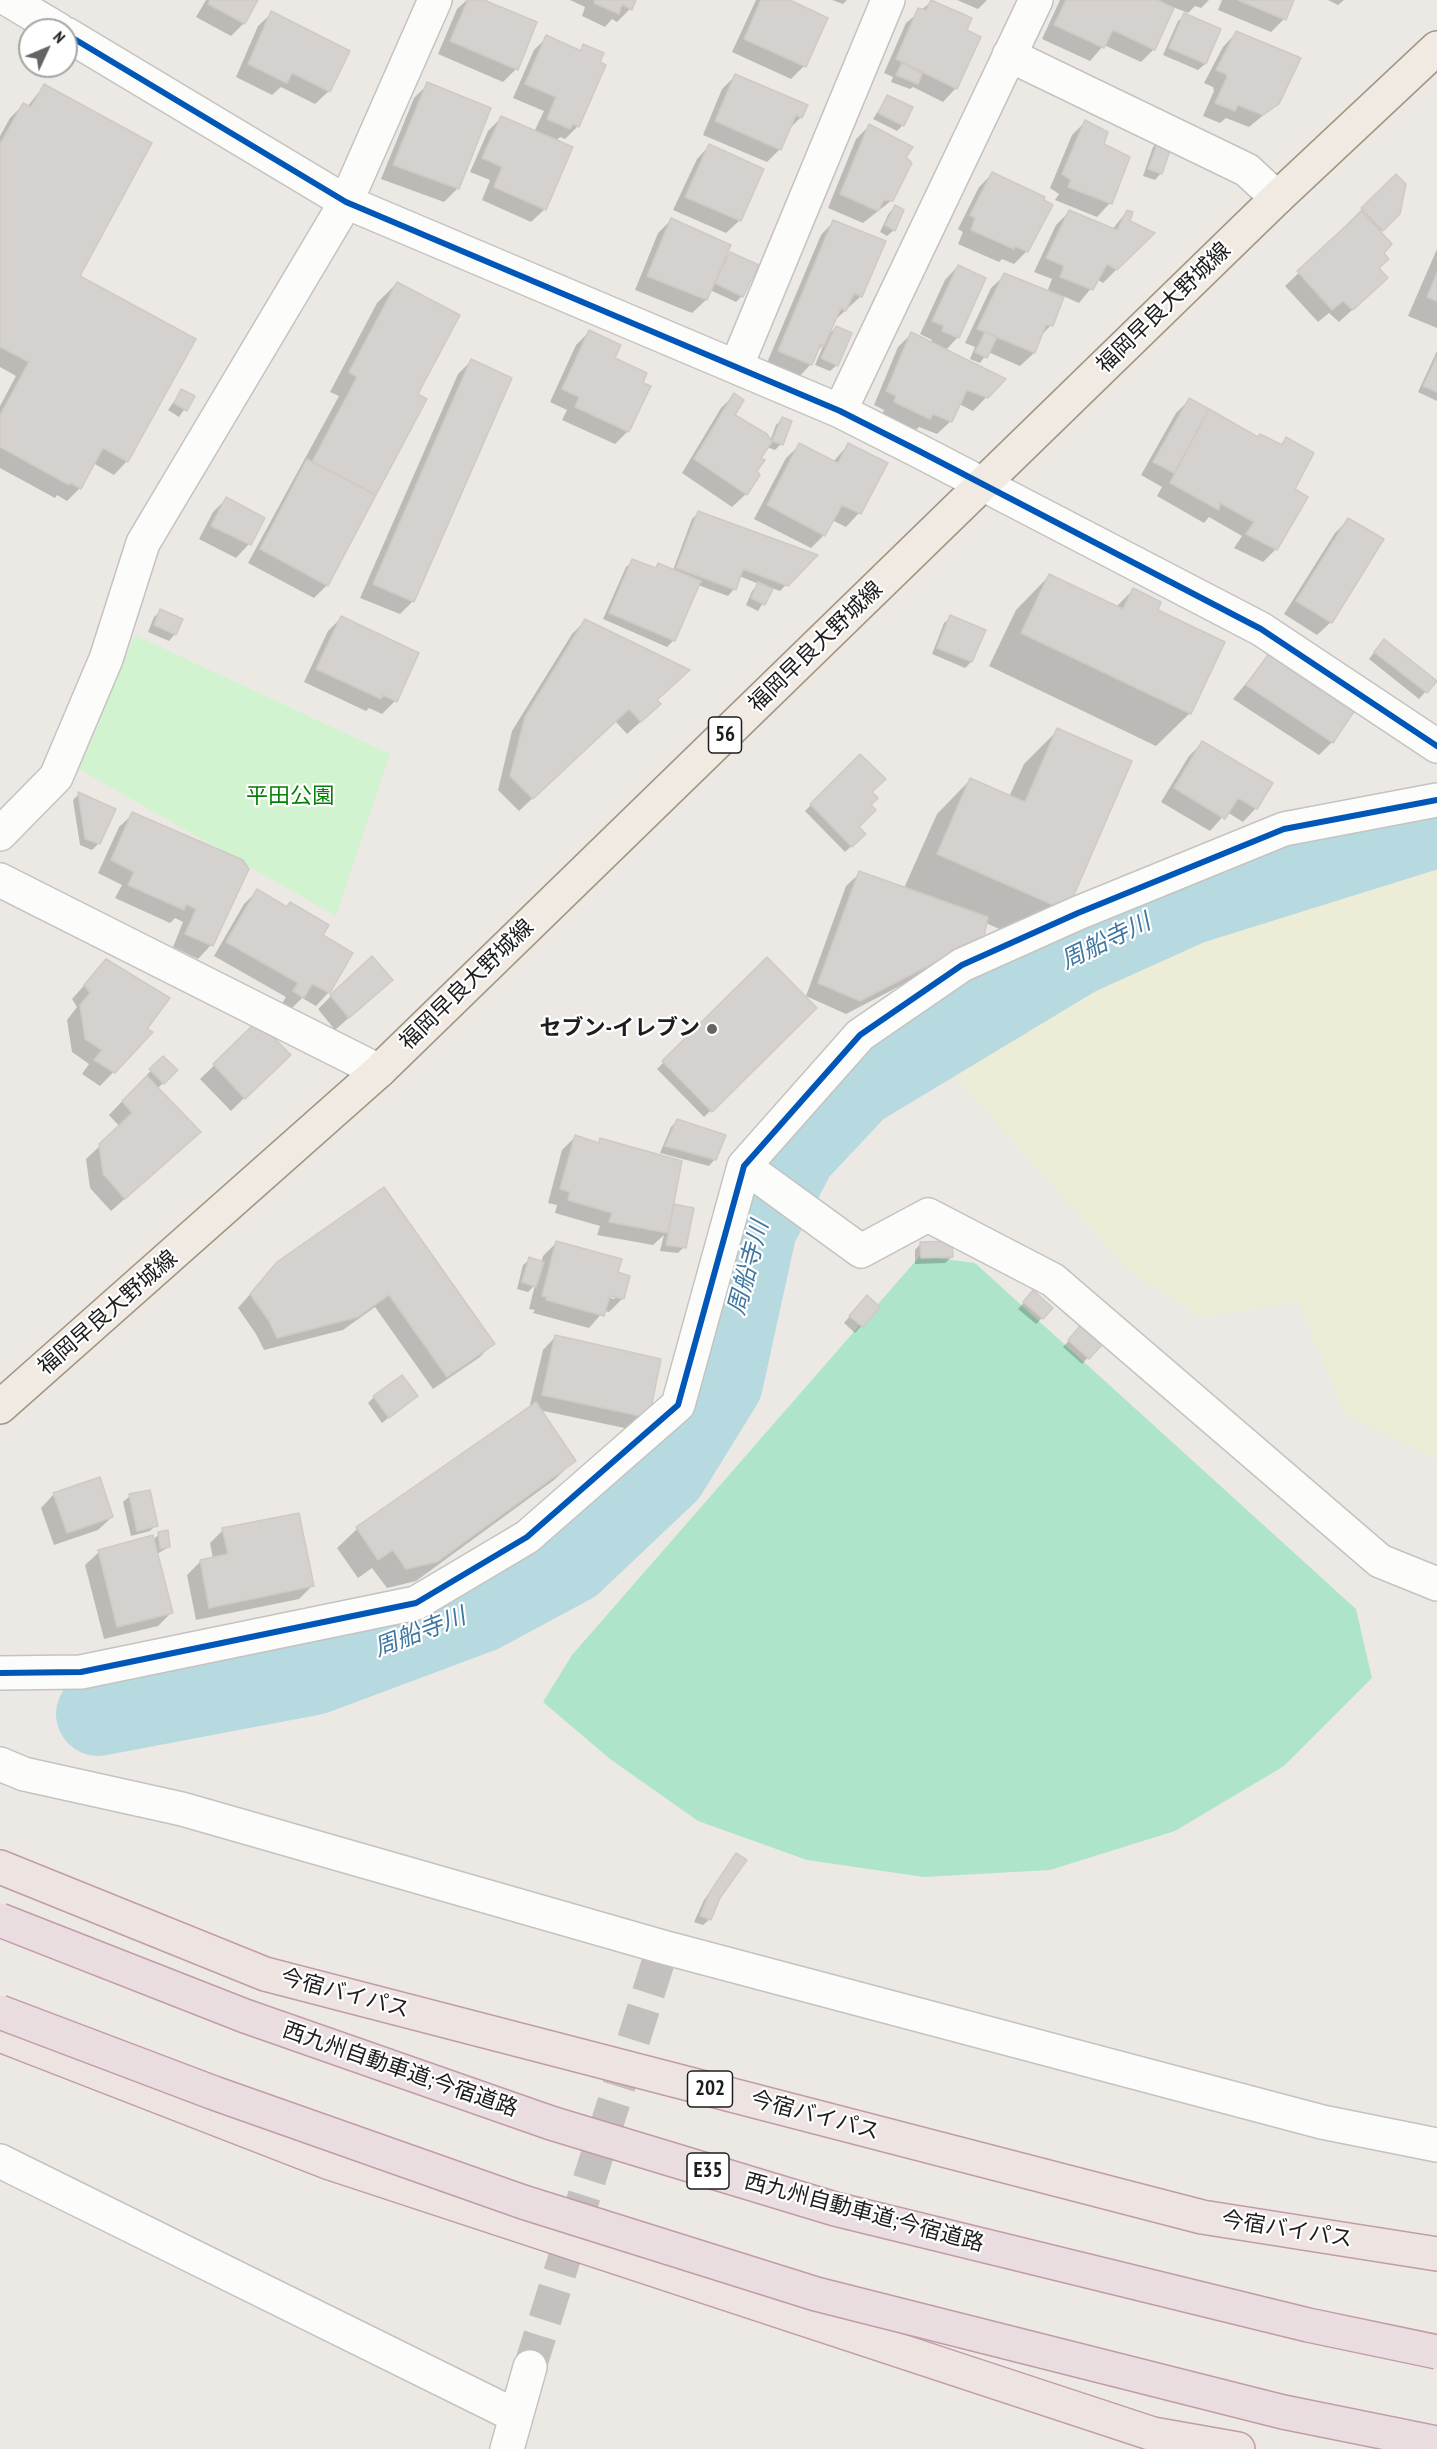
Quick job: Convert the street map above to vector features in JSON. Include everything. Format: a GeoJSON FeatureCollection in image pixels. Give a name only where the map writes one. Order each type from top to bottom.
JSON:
{"type":"FeatureCollection","features":[{"type":"Feature","properties":{"kind":"highway","name":"今宿バイパス"},"geometry":{"type":"LineString","coordinates":[[0,1867],[266,1974],[1202,2217],[1437,2254]]}},
{"type":"Feature","properties":{"kind":"highway","name":"西九州自動車道;今宿道路"},"geometry":{"type":"LineString","coordinates":[[0,1920],[245,2016],[540,2120],[824,2205],[1308,2325],[1437,2352]]}},
{"type":"Feature","properties":{"kind":"highway"},"geometry":{"type":"LineString","coordinates":[[0,2012],[214,2093],[523,2202],[816,2294],[1282,2412],[1437,2443]]}},
{"type":"Feature","properties":{"kind":"highway"},"geometry":{"type":"LineString","coordinates":[[0,2035],[330,2163],[1153,2434],[1238,2449]]}},
{"type":"Feature","properties":{"kind":"main road","name":"福岡早良大野城線"},"geometry":{"type":"LineString","coordinates":[[0,1407],[240,1197],[379,1071],[1277,198],[1437,48]]}},
{"type":"Feature","properties":{"kind":"street"},"geometry":{"type":"LineString","coordinates":[[9,0],[39,18]]}},
{"type":"Feature","properties":{"kind":"street"},"geometry":{"type":"LineString","coordinates":[[0,834],[56,777],[106,659],[143,543],[346,202],[435,0]]}},
{"type":"Feature","properties":{"kind":"street"},"geometry":{"type":"LineString","coordinates":[[736,367],[888,0]]}},
{"type":"Feature","properties":{"kind":"street"},"geometry":{"type":"LineString","coordinates":[[840,411],[1036,0]]}},
{"type":"Feature","properties":{"kind":"street"},"geometry":{"type":"LineString","coordinates":[[78,41],[346,202],[840,411],[1261,629],[1437,746]]}},
{"type":"Feature","properties":{"kind":"street"},"geometry":{"type":"LineString","coordinates":[[1010,55],[1247,170],[1277,198]]}},
{"type":"Feature","properties":{"kind":"street"},"geometry":{"type":"LineString","coordinates":[[0,1673],[81,1672],[416,1603],[527,1537],[678,1405],[744,1166],[860,1035],[962,965],[1078,913],[1284,829],[1437,800]]}},
{"type":"Feature","properties":{"kind":"street"},"geometry":{"type":"LineString","coordinates":[[0,880],[379,1071]]}},
{"type":"Feature","properties":{"kind":"street"},"geometry":{"type":"LineString","coordinates":[[744,1166],[861,1251],[928,1215],[1053,1280],[1380,1561],[1437,1584]]}},
{"type":"Feature","properties":{"kind":"street"},"geometry":{"type":"LineString","coordinates":[[0,1764],[24,1774],[182,1809],[663,1947],[1322,2122],[1437,2145]]}},
{"type":"Feature","properties":{"kind":"street"},"geometry":{"type":"LineString","coordinates":[[0,2161],[516,2416]]}},
{"type":"Feature","properties":{"kind":"street"},"geometry":{"type":"LineString","coordinates":[[507,2449],[530,2367]]}},
{"type":"Feature","properties":{"kind":"green space","name":"平田公園"},"geometry":{"type":"Polygon","coordinates":[[[135,635],[390,754],[336,916],[79,769],[135,635]]]}},
{"type":"Feature","properties":{"kind":"green space"},"geometry":{"type":"Polygon","coordinates":[[[1437,861],[1436,1459],[1345,1414],[1297,1300],[1203,1319],[1127,1269],[926,1044],[1124,951],[1236,919],[1372,873],[1437,861]]]}},
{"type":"Feature","properties":{"kind":"green space"},"geometry":{"type":"Polygon","coordinates":[[[920,1256],[975,1263],[1356,1609],[1372,1678],[1284,1766],[1175,1831],[1050,1870],[924,1877],[807,1860],[698,1821],[610,1759],[543,1702],[572,1655],[920,1256]]]}},
{"type":"Feature","properties":{"kind":"building"},"geometry":{"type":"Polygon","coordinates":[[[210,0],[258,0],[245,24],[208,4],[210,0]]]}},
{"type":"Feature","properties":{"kind":"building"},"geometry":{"type":"Polygon","coordinates":[[[468,0],[484,0],[537,22],[518,70],[450,41],[468,0]]]}},
{"type":"Feature","properties":{"kind":"building"},"geometry":{"type":"Polygon","coordinates":[[[595,0],[636,0],[632,10],[622,4],[619,14],[594,3],[595,0]]]}},
{"type":"Feature","properties":{"kind":"building"},"geometry":{"type":"Polygon","coordinates":[[[761,0],[790,0],[828,18],[806,67],[744,39],[761,0]]]}},
{"type":"Feature","properties":{"kind":"building"},"geometry":{"type":"Polygon","coordinates":[[[931,0],[972,18],[967,30],[981,37],[957,89],[896,59],[918,8],[926,10],[931,0]]]}},
{"type":"Feature","properties":{"kind":"building"},"geometry":{"type":"Polygon","coordinates":[[[1066,0],[1157,0],[1174,8],[1155,50],[1113,30],[1104,48],[1054,25],[1066,0]]]}},
{"type":"Feature","properties":{"kind":"building"},"geometry":{"type":"Polygon","coordinates":[[[1238,0],[1294,0],[1286,20],[1238,0]]]}},
{"type":"Feature","properties":{"kind":"building"},"geometry":{"type":"Polygon","coordinates":[[[271,11],[350,51],[330,92],[292,73],[287,83],[248,64],[271,11]]]}},
{"type":"Feature","properties":{"kind":"building"},"geometry":{"type":"Polygon","coordinates":[[[1184,13],[1221,29],[1206,64],[1169,48],[1184,13]]]}},
{"type":"Feature","properties":{"kind":"building"},"geometry":{"type":"Polygon","coordinates":[[[1236,31],[1301,58],[1279,104],[1263,115],[1238,105],[1235,111],[1215,103],[1227,77],[1226,74],[1216,70],[1236,31]]]}},
{"type":"Feature","properties":{"kind":"building"},"geometry":{"type":"Polygon","coordinates":[[[546,35],[581,51],[583,44],[604,53],[600,62],[606,65],[579,127],[573,124],[570,129],[547,119],[556,97],[525,84],[546,35]]]}},
{"type":"Feature","properties":{"kind":"building"},"geometry":{"type":"Polygon","coordinates":[[[902,63],[922,74],[918,84],[896,75],[902,63]]]}},
{"type":"Feature","properties":{"kind":"building"},"geometry":{"type":"Polygon","coordinates":[[[735,74],[808,105],[802,118],[796,115],[781,150],[715,121],[735,74]]]}},
{"type":"Feature","properties":{"kind":"building"},"geometry":{"type":"Polygon","coordinates":[[[427,82],[491,108],[459,189],[393,165],[427,82]]]}},
{"type":"Feature","properties":{"kind":"building"},"geometry":{"type":"Polygon","coordinates":[[[44,84],[152,143],[80,276],[196,339],[128,462],[103,448],[81,489],[71,483],[69,485],[0,447],[0,415],[29,362],[0,347],[0,144],[23,103],[31,107],[44,84]]]}},
{"type":"Feature","properties":{"kind":"building"},"geometry":{"type":"Polygon","coordinates":[[[887,95],[913,107],[904,126],[878,113],[887,95]]]}},
{"type":"Feature","properties":{"kind":"building"},"geometry":{"type":"Polygon","coordinates":[[[501,116],[573,147],[546,210],[494,187],[502,167],[482,158],[501,116]]]}},
{"type":"Feature","properties":{"kind":"building"},"geometry":{"type":"Polygon","coordinates":[[[1085,120],[1108,132],[1104,144],[1130,157],[1112,204],[1068,187],[1071,180],[1062,174],[1085,120]]]}},
{"type":"Feature","properties":{"kind":"building"},"geometry":{"type":"Polygon","coordinates":[[[869,124],[913,147],[906,157],[912,163],[893,201],[884,200],[878,211],[840,194],[869,124]]]}},
{"type":"Feature","properties":{"kind":"building"},"geometry":{"type":"Polygon","coordinates":[[[1159,139],[1172,145],[1162,174],[1148,169],[1159,139]]]}},
{"type":"Feature","properties":{"kind":"building"},"geometry":{"type":"Polygon","coordinates":[[[709,144],[764,169],[741,221],[685,197],[709,144]]]}},
{"type":"Feature","properties":{"kind":"building"},"geometry":{"type":"Polygon","coordinates":[[[992,172],[1045,197],[1044,200],[1053,205],[1028,252],[1015,246],[1014,249],[971,230],[975,218],[970,215],[992,172]]]}},
{"type":"Feature","properties":{"kind":"building"},"geometry":{"type":"Polygon","coordinates":[[[1396,174],[1406,184],[1400,214],[1383,231],[1361,208],[1396,174]]]}},
{"type":"Feature","properties":{"kind":"building"},"geometry":{"type":"Polygon","coordinates":[[[895,205],[904,210],[895,231],[885,225],[895,205]]]}},
{"type":"Feature","properties":{"kind":"building"},"geometry":{"type":"Polygon","coordinates":[[[1069,210],[1117,230],[1127,210],[1133,212],[1130,221],[1155,233],[1117,270],[1107,264],[1093,290],[1060,277],[1064,266],[1046,258],[1069,210]]]}},
{"type":"Feature","properties":{"kind":"building"},"geometry":{"type":"Polygon","coordinates":[[[1362,211],[1392,244],[1384,253],[1389,259],[1379,268],[1388,278],[1353,310],[1343,301],[1332,310],[1297,271],[1362,211]]]}},
{"type":"Feature","properties":{"kind":"building"},"geometry":{"type":"Polygon","coordinates":[[[671,218],[731,245],[707,300],[647,276],[671,218]]]}},
{"type":"Feature","properties":{"kind":"building"},"geometry":{"type":"Polygon","coordinates":[[[833,220],[886,241],[862,297],[854,293],[846,311],[841,308],[824,346],[821,344],[812,365],[778,351],[833,220]]]}},
{"type":"Feature","properties":{"kind":"building"},"geometry":{"type":"Polygon","coordinates":[[[730,252],[759,265],[743,297],[715,283],[730,252]]]}},
{"type":"Feature","properties":{"kind":"building"},"geometry":{"type":"Polygon","coordinates":[[[958,265],[986,278],[959,338],[942,331],[944,326],[932,321],[958,265]]]}},
{"type":"Feature","properties":{"kind":"building"},"geometry":{"type":"Polygon","coordinates":[[[1004,273],[1064,297],[1053,326],[1046,325],[1035,353],[977,329],[1004,273]]]}},
{"type":"Feature","properties":{"kind":"building"},"geometry":{"type":"Polygon","coordinates":[[[1437,273],[1437,301],[1427,297],[1437,273]]]}},
{"type":"Feature","properties":{"kind":"building"},"geometry":{"type":"Polygon","coordinates":[[[397,282],[460,315],[418,394],[427,399],[376,495],[312,462],[357,377],[349,372],[397,282]]]}},
{"type":"Feature","properties":{"kind":"building"},"geometry":{"type":"Polygon","coordinates":[[[836,326],[852,333],[838,366],[821,358],[836,326]]]}},
{"type":"Feature","properties":{"kind":"building"},"geometry":{"type":"Polygon","coordinates":[[[589,330],[621,345],[615,358],[647,373],[643,383],[651,386],[629,432],[575,407],[579,397],[562,389],[589,330]]]}},
{"type":"Feature","properties":{"kind":"building"},"geometry":{"type":"Polygon","coordinates":[[[911,332],[1006,379],[988,398],[967,390],[952,422],[933,414],[930,419],[894,402],[896,396],[886,391],[911,332]]]}},
{"type":"Feature","properties":{"kind":"building"},"geometry":{"type":"Polygon","coordinates":[[[985,332],[997,337],[987,358],[975,352],[985,332]]]}},
{"type":"Feature","properties":{"kind":"building"},"geometry":{"type":"Polygon","coordinates":[[[1437,356],[1437,392],[1423,386],[1437,356]]]}},
{"type":"Feature","properties":{"kind":"building"},"geometry":{"type":"Polygon","coordinates":[[[471,359],[512,378],[414,602],[373,584],[471,359]]]}},
{"type":"Feature","properties":{"kind":"building"},"geometry":{"type":"Polygon","coordinates":[[[181,389],[195,396],[187,411],[174,403],[181,389]]]}},
{"type":"Feature","properties":{"kind":"building"},"geometry":{"type":"Polygon","coordinates":[[[734,393],[744,400],[735,415],[767,434],[772,442],[761,458],[765,460],[757,471],[760,475],[747,495],[694,459],[734,393]]]}},
{"type":"Feature","properties":{"kind":"building"},"geometry":{"type":"Polygon","coordinates":[[[1189,398],[1209,409],[1174,473],[1153,462],[1189,398]]]}},
{"type":"Feature","properties":{"kind":"building"},"geometry":{"type":"Polygon","coordinates":[[[1209,409],[1258,437],[1260,434],[1282,445],[1286,437],[1314,453],[1295,489],[1308,497],[1277,550],[1246,534],[1254,522],[1220,503],[1219,510],[1170,483],[1209,409]]]}},
{"type":"Feature","properties":{"kind":"building"},"geometry":{"type":"Polygon","coordinates":[[[782,417],[792,421],[783,445],[772,441],[782,417]]]}},
{"type":"Feature","properties":{"kind":"building"},"geometry":{"type":"Polygon","coordinates":[[[799,443],[838,463],[848,443],[888,463],[861,514],[842,505],[825,536],[767,505],[799,443]]]}},
{"type":"Feature","properties":{"kind":"building"},"geometry":{"type":"Polygon","coordinates":[[[307,459],[376,495],[328,586],[260,549],[307,459]]]}},
{"type":"Feature","properties":{"kind":"building"},"geometry":{"type":"Polygon","coordinates":[[[226,497],[265,518],[251,545],[211,526],[226,497]]]}},
{"type":"Feature","properties":{"kind":"building"},"geometry":{"type":"Polygon","coordinates":[[[698,511],[818,555],[788,586],[743,569],[736,590],[676,568],[698,511]]]}},
{"type":"Feature","properties":{"kind":"building"},"geometry":{"type":"Polygon","coordinates":[[[1348,518],[1384,539],[1332,623],[1296,601],[1348,518]]]}},
{"type":"Feature","properties":{"kind":"building"},"geometry":{"type":"Polygon","coordinates":[[[632,559],[656,568],[658,563],[701,581],[675,641],[609,613],[632,559]]]}},
{"type":"Feature","properties":{"kind":"building"},"geometry":{"type":"Polygon","coordinates":[[[1049,574],[1123,609],[1133,588],[1161,602],[1158,610],[1225,642],[1191,714],[1021,633],[1049,574]]]}},
{"type":"Feature","properties":{"kind":"building"},"geometry":{"type":"Polygon","coordinates":[[[758,582],[773,589],[765,605],[751,598],[758,582]]]}},
{"type":"Feature","properties":{"kind":"building"},"geometry":{"type":"Polygon","coordinates":[[[160,609],[183,619],[176,635],[154,625],[160,609]]]}},
{"type":"Feature","properties":{"kind":"building"},"geometry":{"type":"Polygon","coordinates":[[[950,615],[986,630],[972,662],[937,648],[950,615]]]}},
{"type":"Feature","properties":{"kind":"building"},"geometry":{"type":"Polygon","coordinates":[[[341,616],[419,653],[397,702],[383,695],[381,699],[316,669],[341,616]]]}},
{"type":"Feature","properties":{"kind":"building"},"geometry":{"type":"Polygon","coordinates":[[[585,619],[690,670],[657,700],[661,704],[641,722],[629,709],[533,799],[510,776],[525,717],[585,619]]]}},
{"type":"Feature","properties":{"kind":"building"},"geometry":{"type":"Polygon","coordinates":[[[1384,639],[1437,681],[1427,693],[1374,652],[1384,639]]]}},
{"type":"Feature","properties":{"kind":"building"},"geometry":{"type":"Polygon","coordinates":[[[1270,652],[1359,704],[1333,743],[1246,685],[1270,652]]]}},
{"type":"Feature","properties":{"kind":"building"},"geometry":{"type":"Polygon","coordinates":[[[1057,728],[1132,761],[1067,911],[937,854],[970,778],[1025,802],[1057,728]]]}},
{"type":"Feature","properties":{"kind":"building"},"geometry":{"type":"Polygon","coordinates":[[[1202,741],[1273,783],[1257,809],[1238,798],[1225,819],[1174,788],[1202,741]]]}},
{"type":"Feature","properties":{"kind":"building"},"geometry":{"type":"Polygon","coordinates":[[[860,754],[886,779],[872,792],[878,798],[871,805],[876,810],[859,827],[866,834],[852,847],[810,804],[860,754]]]}},
{"type":"Feature","properties":{"kind":"building"},"geometry":{"type":"Polygon","coordinates":[[[78,792],[116,809],[100,844],[85,839],[78,792]]]}},
{"type":"Feature","properties":{"kind":"building"},"geometry":{"type":"Polygon","coordinates":[[[132,812],[243,860],[249,869],[213,946],[185,934],[196,909],[186,904],[184,910],[128,885],[134,872],[111,860],[132,812]]]}},
{"type":"Feature","properties":{"kind":"building"},"geometry":{"type":"Polygon","coordinates":[[[859,871],[988,917],[984,937],[860,1001],[818,983],[859,871]]]}},
{"type":"Feature","properties":{"kind":"building"},"geometry":{"type":"Polygon","coordinates":[[[257,889],[287,907],[290,902],[329,925],[323,935],[353,953],[330,993],[312,984],[304,998],[293,991],[298,983],[226,942],[257,889]]]}},
{"type":"Feature","properties":{"kind":"building"},"geometry":{"type":"Polygon","coordinates":[[[372,956],[393,980],[349,1018],[330,995],[372,956]]]}},
{"type":"Feature","properties":{"kind":"building"},"geometry":{"type":"Polygon","coordinates":[[[767,957],[817,1008],[712,1112],[662,1061],[767,957]]]}},
{"type":"Feature","properties":{"kind":"building"},"geometry":{"type":"Polygon","coordinates":[[[106,959],[170,998],[147,1029],[153,1032],[115,1073],[94,1060],[102,1050],[85,1039],[80,1005],[90,993],[84,985],[106,959]]]}},
{"type":"Feature","properties":{"kind":"building"},"geometry":{"type":"Polygon","coordinates":[[[257,1021],[291,1055],[245,1099],[213,1064],[257,1021]]]}},
{"type":"Feature","properties":{"kind":"building"},"geometry":{"type":"Polygon","coordinates":[[[163,1056],[178,1070],[164,1084],[149,1069],[163,1056]]]}},
{"type":"Feature","properties":{"kind":"building"},"geometry":{"type":"Polygon","coordinates":[[[147,1076],[201,1132],[125,1199],[103,1174],[99,1144],[132,1113],[122,1101],[147,1076]]]}},
{"type":"Feature","properties":{"kind":"building"},"geometry":{"type":"Polygon","coordinates":[[[677,1119],[726,1135],[716,1160],[665,1146],[677,1119]]]}},
{"type":"Feature","properties":{"kind":"building"},"geometry":{"type":"Polygon","coordinates":[[[575,1135],[599,1143],[600,1138],[682,1161],[668,1233],[609,1222],[612,1213],[568,1200],[570,1192],[560,1189],[575,1135]]]}},
{"type":"Feature","properties":{"kind":"building"},"geometry":{"type":"Polygon","coordinates":[[[384,1187],[495,1344],[447,1377],[389,1295],[358,1317],[277,1338],[269,1321],[250,1294],[277,1262],[384,1187]]]}},
{"type":"Feature","properties":{"kind":"building"},"geometry":{"type":"Polygon","coordinates":[[[674,1204],[694,1208],[686,1248],[666,1245],[674,1204]]]}},
{"type":"Feature","properties":{"kind":"building"},"geometry":{"type":"Polygon","coordinates":[[[556,1241],[622,1259],[618,1272],[630,1276],[624,1299],[610,1296],[604,1316],[546,1300],[547,1297],[542,1296],[556,1241]]]}},
{"type":"Feature","properties":{"kind":"building"},"geometry":{"type":"Polygon","coordinates":[[[952,1241],[953,1257],[921,1258],[920,1242],[952,1241]]]}},
{"type":"Feature","properties":{"kind":"building"},"geometry":{"type":"Polygon","coordinates":[[[529,1257],[544,1262],[536,1287],[522,1282],[529,1257]]]}},
{"type":"Feature","properties":{"kind":"building"},"geometry":{"type":"Polygon","coordinates":[[[1033,1290],[1053,1308],[1043,1319],[1023,1302],[1033,1290]]]}},
{"type":"Feature","properties":{"kind":"building"},"geometry":{"type":"Polygon","coordinates":[[[867,1295],[880,1307],[863,1327],[849,1316],[867,1295]]]}},
{"type":"Feature","properties":{"kind":"building"},"geometry":{"type":"Polygon","coordinates":[[[1080,1326],[1102,1345],[1089,1359],[1068,1340],[1080,1326]]]}},
{"type":"Feature","properties":{"kind":"building"},"geometry":{"type":"Polygon","coordinates":[[[555,1335],[661,1359],[649,1418],[542,1395],[555,1335]]]}},
{"type":"Feature","properties":{"kind":"building"},"geometry":{"type":"Polygon","coordinates":[[[402,1375],[418,1396],[389,1418],[373,1396],[402,1375]]]}},
{"type":"Feature","properties":{"kind":"building"},"geometry":{"type":"Polygon","coordinates":[[[536,1402],[576,1461],[437,1562],[406,1569],[393,1550],[378,1560],[356,1527],[536,1402]]]}},
{"type":"Feature","properties":{"kind":"building"},"geometry":{"type":"Polygon","coordinates":[[[100,1477],[113,1517],[67,1533],[53,1493],[100,1477]]]}},
{"type":"Feature","properties":{"kind":"building"},"geometry":{"type":"Polygon","coordinates":[[[150,1490],[158,1526],[137,1531],[129,1494],[150,1490]]]}},
{"type":"Feature","properties":{"kind":"building"},"geometry":{"type":"Polygon","coordinates":[[[299,1513],[314,1586],[209,1608],[200,1560],[228,1554],[222,1528],[299,1513]]]}},
{"type":"Feature","properties":{"kind":"building"},"geometry":{"type":"Polygon","coordinates":[[[168,1530],[170,1547],[160,1549],[158,1532],[168,1530]]]}},
{"type":"Feature","properties":{"kind":"building"},"geometry":{"type":"Polygon","coordinates":[[[153,1535],[173,1613],[117,1627],[98,1550],[153,1535]]]}},
{"type":"Feature","properties":{"kind":"building"},"geometry":{"type":"Polygon","coordinates":[[[736,1853],[747,1860],[720,1898],[711,1920],[700,1916],[710,1892],[736,1853]]]}},
{"type":"Feature","properties":{"kind":"waterway","name":"周船寺川"},"geometry":{"type":"LineString","coordinates":[[98,1714],[314,1673],[480,1611],[571,1562],[666,1472],[721,1383],[755,1228],[795,1152],[857,1086],[1076,954],[1189,903],[1432,827],[1437,828]]}},
{"type":"Feature","properties":{"kind":"tunnel"},"geometry":{"type":"LineString","coordinates":[[530,2367],[663,1947]]}},
{"type":"Feature","properties":{"kind":"cycle path"},"geometry":{"type":"LineString","coordinates":[[78,41],[346,202],[840,411],[919,451],[1261,629],[1437,746]]}},
{"type":"Feature","properties":{"kind":"cycle path"},"geometry":{"type":"LineString","coordinates":[[0,1673],[81,1672],[416,1603],[527,1537],[678,1405],[744,1166],[860,1035],[962,965],[1078,913],[1284,829],[1437,800]]}},
{"type":"Feature","properties":{"kind":"place","name":"セブン-イレブン"},"geometry":{"type":"Point","coordinates":[712,1029]}}]}
